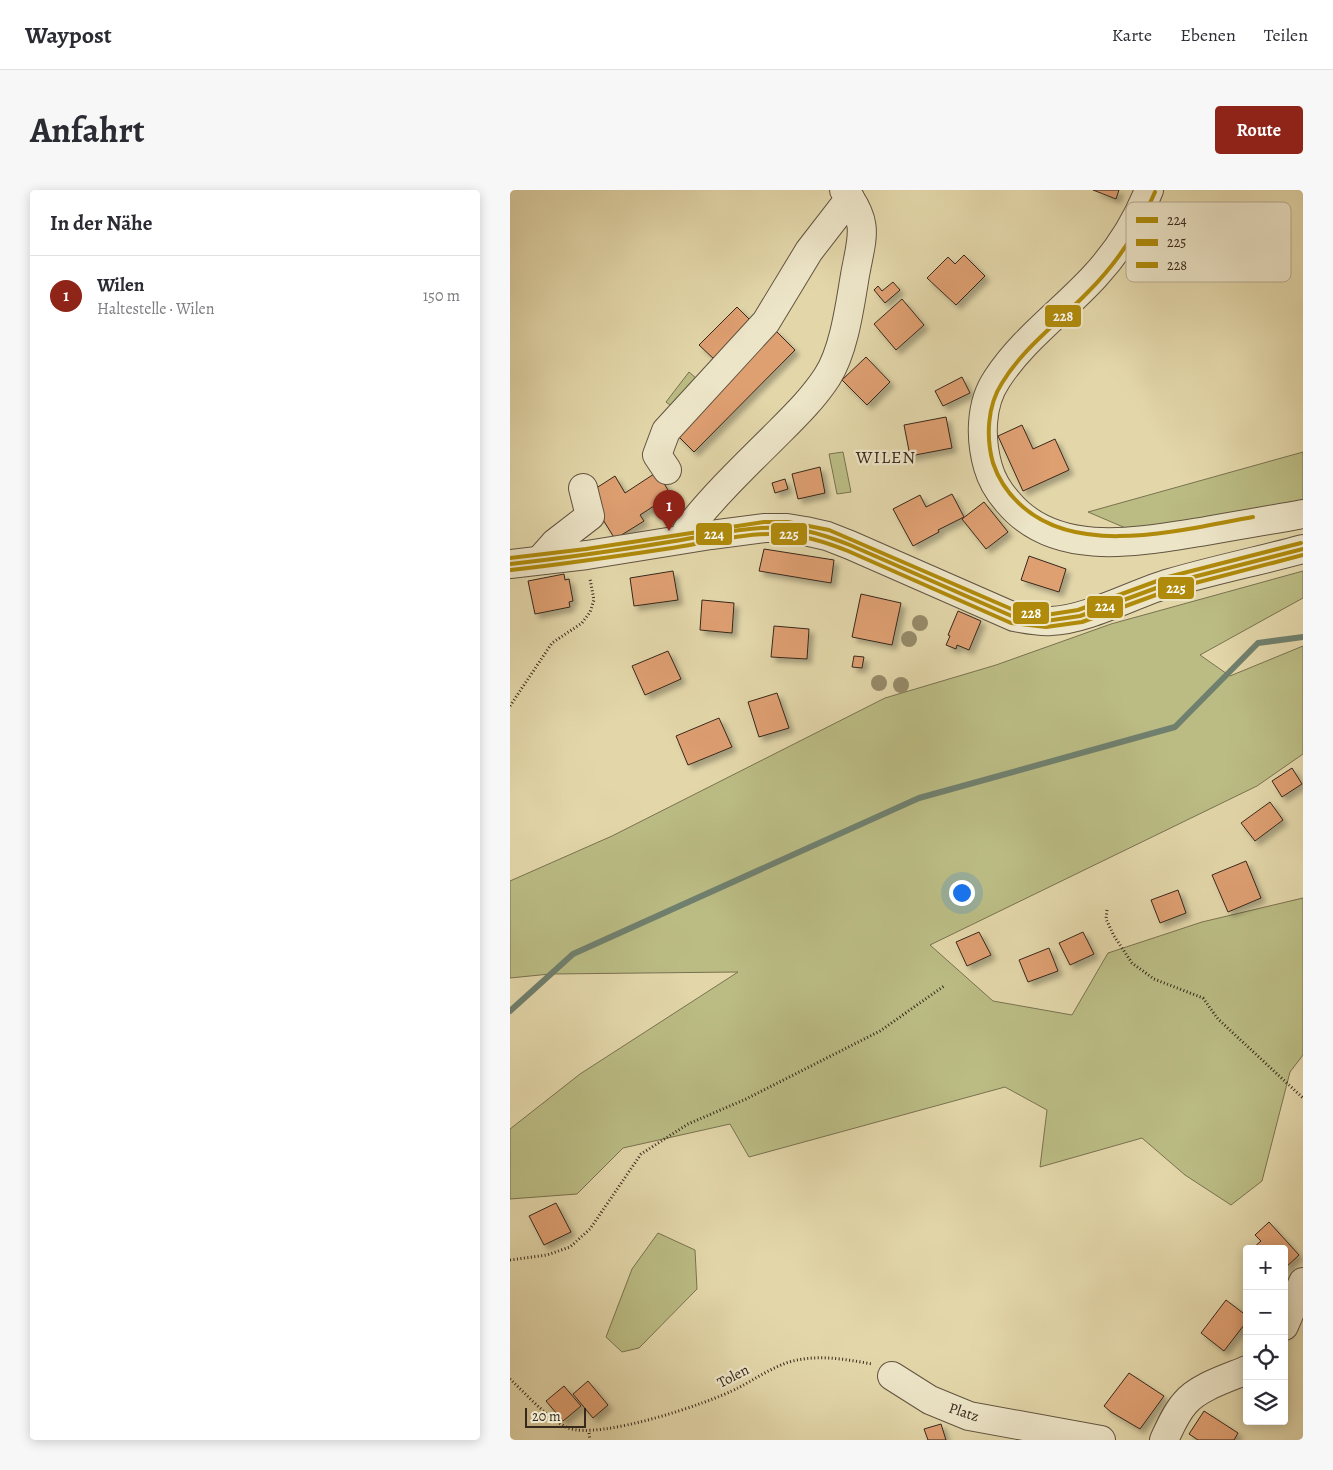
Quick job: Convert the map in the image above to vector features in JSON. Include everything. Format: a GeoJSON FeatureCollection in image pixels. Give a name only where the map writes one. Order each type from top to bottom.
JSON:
{"type":"FeatureCollection","features":[{"type":"Feature","properties":{"kind":"street"},"geometry":{"type":"LineString","coordinates":[[1143,202],[1149,190]]}},
{"type":"Feature","properties":{"kind":"street"},"geometry":{"type":"LineString","coordinates":[[667,470],[657,455],[666,431],[766,322],[847,194],[860,214],[863,229],[839,352],[828,376],[807,403],[707,504],[687,530],[688,538]]}},
{"type":"Feature","properties":{"kind":"street"},"geometry":{"type":"LineString","coordinates":[[1126,234],[1095,276],[1013,355],[995,381],[986,404],[982,430],[985,457],[995,487],[1014,509],[1030,523],[1056,535],[1083,541],[1139,542],[1303,514]]}},
{"type":"Feature","properties":{"kind":"street"},"geometry":{"type":"LineString","coordinates":[[540,560],[555,543],[590,516],[583,488]]}},
{"type":"Feature","properties":{"kind":"street"},"geometry":{"type":"LineString","coordinates":[[510,564],[587,555],[688,538],[765,528],[787,528],[826,536],[1014,617],[1033,621],[1053,621],[1076,617],[1171,582],[1303,550]]}},
{"type":"Feature","properties":{"kind":"street"},"geometry":{"type":"LineString","coordinates":[[1288,1317],[1303,1282]]}},
{"type":"Feature","properties":{"kind":"street"},"geometry":{"type":"LineString","coordinates":[[1164,1440],[1172,1423],[1186,1402],[1207,1387],[1243,1372]]}},
{"type":"Feature","properties":{"kind":"street","name":"Platz"},"geometry":{"type":"LineString","coordinates":[[892,1376],[930,1400],[969,1416],[1102,1440]]}},
{"type":"Feature","properties":{"kind":"path"},"geometry":{"type":"LineString","coordinates":[[510,706],[552,642],[582,624],[590,612],[594,600],[590,574]]}},
{"type":"Feature","properties":{"kind":"path"},"geometry":{"type":"LineString","coordinates":[[1107,910],[1106,919],[1114,936],[1132,963],[1154,979],[1203,998],[1218,1019],[1303,1098]]}},
{"type":"Feature","properties":{"kind":"path"},"geometry":{"type":"LineString","coordinates":[[510,1260],[547,1255],[570,1247],[590,1229],[641,1154],[688,1124],[746,1099],[880,1031],[944,986]]}},
{"type":"Feature","properties":{"kind":"path","name":"Tolen"},"geometry":{"type":"LineString","coordinates":[[589,1433],[608,1432],[671,1416],[737,1389],[761,1374],[790,1362],[819,1357],[847,1359],[872,1364],[892,1376]]}},
{"type":"Feature","properties":{"kind":"path"},"geometry":{"type":"LineString","coordinates":[[510,1379],[546,1413],[569,1429],[589,1433],[590,1440]]}},
{"type":"Feature","properties":{"kind":"green space"},"geometry":{"type":"Polygon","coordinates":[[[689,372],[697,379],[674,408],[666,402],[689,372]]]}},
{"type":"Feature","properties":{"kind":"green space"},"geometry":{"type":"Polygon","coordinates":[[[843,452],[851,492],[837,494],[829,454],[843,452]]]}},
{"type":"Feature","properties":{"kind":"green space"},"geometry":{"type":"Polygon","coordinates":[[[1303,452],[1303,503],[1135,532],[1088,512],[1303,452]]]}},
{"type":"Feature","properties":{"kind":"green space"},"geometry":{"type":"Polygon","coordinates":[[[1303,571],[1303,598],[1200,655],[1230,676],[1303,646],[1303,754],[1257,786],[930,945],[993,1001],[1072,1015],[1108,953],[1202,922],[1303,898],[1303,1055],[1290,1072],[1262,1181],[1231,1205],[1185,1175],[1142,1138],[1040,1167],[1047,1110],[1005,1087],[749,1157],[730,1124],[623,1148],[577,1194],[510,1199],[510,1129],[580,1074],[738,972],[550,974],[510,978],[510,881],[612,836],[885,698],[996,665],[1111,624],[1303,571]]]}},
{"type":"Feature","properties":{"kind":"green space"},"geometry":{"type":"Polygon","coordinates":[[[658,1233],[695,1250],[697,1289],[639,1348],[622,1352],[606,1337],[632,1269],[658,1233]]]}},
{"type":"Feature","properties":{"kind":"building"},"geometry":{"type":"Polygon","coordinates":[[[1093,190],[1119,190],[1116,199],[1093,190]]]}},
{"type":"Feature","properties":{"kind":"building"},"geometry":{"type":"Polygon","coordinates":[[[964,255],[985,276],[956,305],[927,278],[948,257],[955,264],[964,255]]]}},
{"type":"Feature","properties":{"kind":"building"},"geometry":{"type":"Polygon","coordinates":[[[893,282],[900,290],[885,303],[874,290],[878,286],[882,291],[893,282]]]}},
{"type":"Feature","properties":{"kind":"building"},"geometry":{"type":"Polygon","coordinates":[[[902,299],[924,325],[896,350],[874,324],[902,299]]]}},
{"type":"Feature","properties":{"kind":"building"},"geometry":{"type":"Polygon","coordinates":[[[737,307],[751,321],[714,359],[699,345],[737,307]]]}},
{"type":"Feature","properties":{"kind":"building"},"geometry":{"type":"Polygon","coordinates":[[[775,330],[795,350],[694,452],[674,432],[775,330]]]}},
{"type":"Feature","properties":{"kind":"building"},"geometry":{"type":"Polygon","coordinates":[[[866,357],[890,382],[867,405],[842,380],[866,357]]]}},
{"type":"Feature","properties":{"kind":"building"},"geometry":{"type":"Polygon","coordinates":[[[962,377],[970,393],[943,406],[935,391],[962,377]]]}},
{"type":"Feature","properties":{"kind":"building"},"geometry":{"type":"Polygon","coordinates":[[[946,417],[952,448],[910,456],[904,425],[946,417]]]}},
{"type":"Feature","properties":{"kind":"building"},"geometry":{"type":"Polygon","coordinates":[[[1022,425],[1033,449],[1055,439],[1069,470],[1023,491],[998,436],[1022,425]]]}},
{"type":"Feature","properties":{"kind":"building"},"geometry":{"type":"Polygon","coordinates":[[[820,467],[825,493],[798,499],[792,474],[820,467]]]}},
{"type":"Feature","properties":{"kind":"building"},"geometry":{"type":"Polygon","coordinates":[[[657,472],[671,495],[640,515],[644,521],[615,539],[587,494],[615,476],[625,493],[657,472]]]}},
{"type":"Feature","properties":{"kind":"building"},"geometry":{"type":"Polygon","coordinates":[[[785,479],[788,489],[775,493],[772,483],[785,479]]]}},
{"type":"Feature","properties":{"kind":"building"},"geometry":{"type":"Polygon","coordinates":[[[952,494],[964,517],[938,530],[939,532],[913,546],[893,509],[920,495],[926,507],[952,494]]]}},
{"type":"Feature","properties":{"kind":"building"},"geometry":{"type":"Polygon","coordinates":[[[984,502],[1008,532],[986,549],[962,519],[984,502]]]}},
{"type":"Feature","properties":{"kind":"building"},"geometry":{"type":"Polygon","coordinates":[[[764,549],[834,560],[831,583],[759,571],[764,549]]]}},
{"type":"Feature","properties":{"kind":"building"},"geometry":{"type":"Polygon","coordinates":[[[1029,556],[1066,569],[1059,592],[1021,580],[1029,556]]]}},
{"type":"Feature","properties":{"kind":"building"},"geometry":{"type":"Polygon","coordinates":[[[673,571],[678,600],[634,606],[630,578],[673,571]]]}},
{"type":"Feature","properties":{"kind":"building"},"geometry":{"type":"Polygon","coordinates":[[[564,574],[565,580],[569,579],[573,601],[569,602],[570,607],[535,614],[528,581],[564,574]]]}},
{"type":"Feature","properties":{"kind":"building"},"geometry":{"type":"Polygon","coordinates":[[[861,594],[901,603],[892,645],[852,637],[861,594]]]}},
{"type":"Feature","properties":{"kind":"building"},"geometry":{"type":"Polygon","coordinates":[[[702,600],[734,603],[732,633],[700,630],[702,600]]]}},
{"type":"Feature","properties":{"kind":"building"},"geometry":{"type":"Polygon","coordinates":[[[958,611],[981,621],[969,650],[957,645],[956,649],[946,645],[958,611]]]}},
{"type":"Feature","properties":{"kind":"building"},"geometry":{"type":"Polygon","coordinates":[[[774,626],[809,629],[807,659],[771,657],[774,626]]]}},
{"type":"Feature","properties":{"kind":"building"},"geometry":{"type":"Polygon","coordinates":[[[668,651],[681,679],[645,695],[632,666],[668,651]]]}},
{"type":"Feature","properties":{"kind":"building"},"geometry":{"type":"Polygon","coordinates":[[[854,656],[864,657],[862,668],[852,667],[854,656]]]}},
{"type":"Feature","properties":{"kind":"building"},"geometry":{"type":"Polygon","coordinates":[[[777,693],[789,728],[759,737],[748,702],[777,693]]]}},
{"type":"Feature","properties":{"kind":"building"},"geometry":{"type":"Polygon","coordinates":[[[719,718],[732,747],[688,765],[676,736],[719,718]]]}},
{"type":"Feature","properties":{"kind":"building"},"geometry":{"type":"Polygon","coordinates":[[[1292,768],[1302,784],[1282,797],[1272,781],[1292,768]]]}},
{"type":"Feature","properties":{"kind":"building"},"geometry":{"type":"Polygon","coordinates":[[[1270,802],[1283,820],[1255,841],[1241,823],[1270,802]]]}},
{"type":"Feature","properties":{"kind":"building"},"geometry":{"type":"Polygon","coordinates":[[[1246,861],[1261,898],[1228,912],[1212,875],[1246,861]]]}},
{"type":"Feature","properties":{"kind":"building"},"geometry":{"type":"Polygon","coordinates":[[[1178,890],[1186,913],[1160,923],[1151,900],[1178,890]]]}},
{"type":"Feature","properties":{"kind":"building"},"geometry":{"type":"Polygon","coordinates":[[[979,932],[991,955],[967,966],[956,942],[979,932]]]}},
{"type":"Feature","properties":{"kind":"building"},"geometry":{"type":"Polygon","coordinates":[[[1083,932],[1094,954],[1070,965],[1059,943],[1083,932]]]}},
{"type":"Feature","properties":{"kind":"building"},"geometry":{"type":"Polygon","coordinates":[[[1049,948],[1058,971],[1028,982],[1019,960],[1049,948]]]}},
{"type":"Feature","properties":{"kind":"building"},"geometry":{"type":"Polygon","coordinates":[[[556,1203],[571,1232],[544,1245],[529,1216],[556,1203]]]}},
{"type":"Feature","properties":{"kind":"building"},"geometry":{"type":"Polygon","coordinates":[[[1269,1222],[1299,1255],[1288,1265],[1288,1245],[1256,1245],[1261,1241],[1255,1235],[1269,1222]]]}},
{"type":"Feature","properties":{"kind":"building"},"geometry":{"type":"Polygon","coordinates":[[[1226,1300],[1243,1313],[1243,1326],[1224,1351],[1201,1333],[1226,1300]]]}},
{"type":"Feature","properties":{"kind":"building"},"geometry":{"type":"Polygon","coordinates":[[[1129,1373],[1164,1396],[1140,1429],[1104,1406],[1129,1373]]]}},
{"type":"Feature","properties":{"kind":"building"},"geometry":{"type":"Polygon","coordinates":[[[588,1381],[608,1405],[593,1418],[573,1394],[588,1381]]]}},
{"type":"Feature","properties":{"kind":"building"},"geometry":{"type":"Polygon","coordinates":[[[564,1386],[581,1406],[563,1421],[546,1401],[564,1386]]]}},
{"type":"Feature","properties":{"kind":"building"},"geometry":{"type":"Polygon","coordinates":[[[1204,1411],[1238,1433],[1234,1440],[1198,1440],[1189,1434],[1204,1411]]]}},
{"type":"Feature","properties":{"kind":"building"},"geometry":{"type":"Polygon","coordinates":[[[941,1424],[946,1440],[928,1440],[924,1429],[941,1424]]]}},
{"type":"Feature","properties":{"kind":"waterway"},"geometry":{"type":"LineString","coordinates":[[510,1011],[573,954],[919,798],[1175,727],[1258,643],[1303,637]]}},
{"type":"Feature","properties":{"kind":"transit line","name":"228"},"geometry":{"type":"LineString","coordinates":[[1150,202],[1155,192]]}},
{"type":"Feature","properties":{"kind":"transit line","name":"228"},"geometry":{"type":"LineString","coordinates":[[1126,246],[1118,258],[1088,292],[1031,346],[1011,370],[997,392],[989,422],[989,443],[998,476],[1013,498],[1023,507],[1047,523],[1074,532],[1103,536],[1134,536],[1165,533],[1253,517]]}},
{"type":"Feature","properties":{"kind":"transit line","name":"228"},"geometry":{"type":"LineString","coordinates":[[510,558],[586,549],[764,522],[788,522],[829,530],[1016,611],[1046,615],[1078,610],[1168,577],[1301,543]]}},
{"type":"Feature","properties":{"kind":"transit line","name":"224"},"geometry":{"type":"LineString","coordinates":[[510,564],[613,551],[732,531],[775,527],[788,528],[804,530],[835,539],[1014,617],[1046,621],[1080,616],[1170,583],[1303,549]]}},
{"type":"Feature","properties":{"kind":"transit line","name":"225"},"geometry":{"type":"LineString","coordinates":[[511,570],[572,563],[743,536],[785,534],[801,536],[833,545],[1011,623],[1046,627],[1082,622],[1172,589],[1303,555]]}},
{"type":"Feature","properties":{"kind":"place","name":"Wilen"},"geometry":{"type":"Point","coordinates":[669,531]}},
{"type":"Feature","properties":{"kind":"district","name":"WILEN"},"geometry":{"type":"Point","coordinates":[886,457]}}]}
